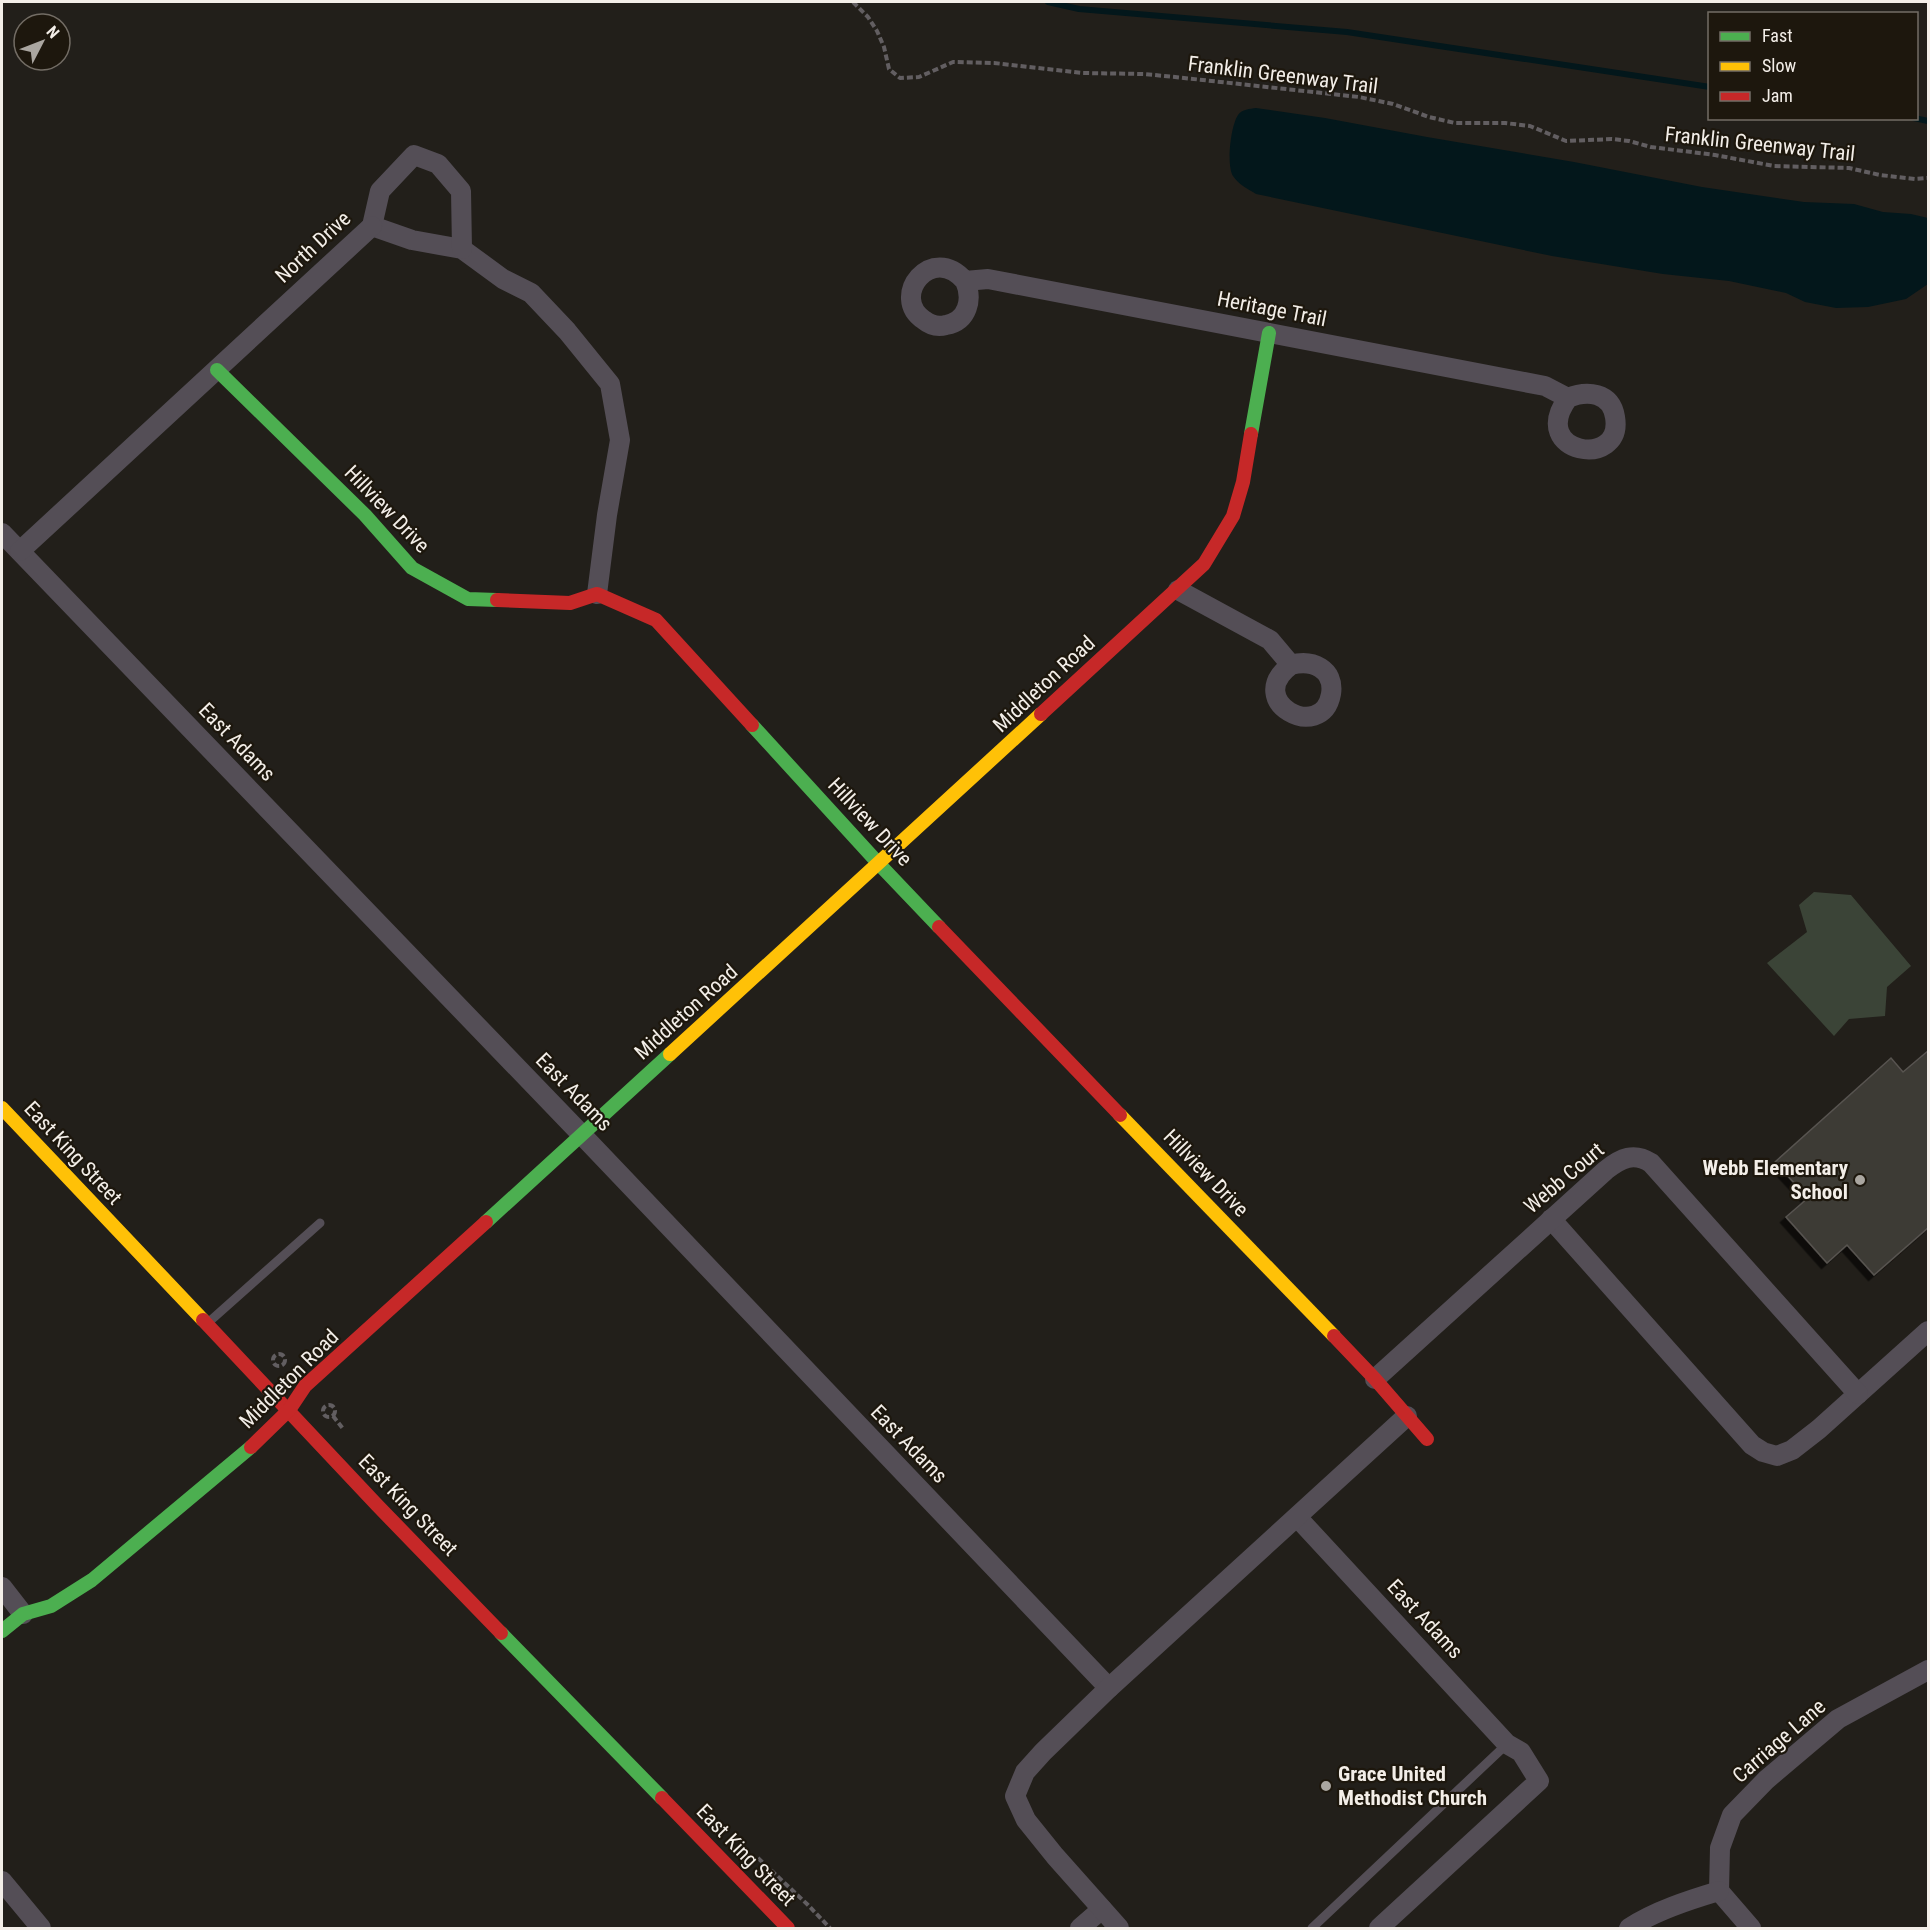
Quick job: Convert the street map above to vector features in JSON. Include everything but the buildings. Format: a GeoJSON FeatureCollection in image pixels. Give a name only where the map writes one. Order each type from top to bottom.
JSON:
{"type":"FeatureCollection","features":[{"type":"Feature","properties":{"kind":"street"},"geometry":{"type":"LineString","coordinates":[[372,226],[380,191],[414,155],[438,164],[461,191],[462,249]]}},
{"type":"Feature","properties":{"kind":"street","name":"North Drive"},"geometry":{"type":"LineString","coordinates":[[20,551],[372,226],[412,240],[462,249],[503,279],[531,293],[567,331],[610,384],[620,440],[597,594]]}},
{"type":"Feature","properties":{"kind":"street","name":"Heritage Trail"},"geometry":{"type":"LineString","coordinates":[[965,281],[988,279],[1545,386],[1568,398]]}},
{"type":"Feature","properties":{"kind":"street","name":"Middleton Road"},"geometry":{"type":"LineString","coordinates":[[2,1631],[23,1614],[51,1606],[92,1580],[234,1462],[289,1410],[305,1386],[879,864],[1204,564],[1233,516],[1243,482],[1269,333]]}},
{"type":"Feature","properties":{"kind":"street","name":"Hillview Drive"},"geometry":{"type":"LineString","coordinates":[[217,370],[365,515],[412,568],[468,599],[570,603],[597,594],[656,620],[879,864],[1375,1379],[1427,1439]]}},
{"type":"Feature","properties":{"kind":"street","name":"East Adams"},"geometry":{"type":"LineString","coordinates":[[2,533],[582,1135],[1109,1688]]}},
{"type":"Feature","properties":{"kind":"street"},"geometry":{"type":"LineString","coordinates":[[1178,590],[1270,640],[1291,664]]}},
{"type":"Feature","properties":{"kind":"street","name":"East King Street"},"geometry":{"type":"LineString","coordinates":[[2,1108],[376,1504],[786,1928]]}},
{"type":"Feature","properties":{"kind":"street","name":"Webb Court"},"geometry":{"type":"LineString","coordinates":[[1375,1379],[1617,1161],[1634,1156],[1651,1163],[1858,1394]]}},
{"type":"Feature","properties":{"kind":"street"},"geometry":{"type":"LineString","coordinates":[[1551,1219],[1752,1445],[1763,1452],[1777,1456],[1792,1450],[1819,1430],[1929,1331]]}},
{"type":"Feature","properties":{"kind":"street"},"geometry":{"type":"LineString","coordinates":[[1119,1929],[1026,1820],[1015,1796],[1025,1772],[1109,1688],[1407,1416]]}},
{"type":"Feature","properties":{"kind":"street","name":"East Adams"},"geometry":{"type":"LineString","coordinates":[[1297,1517],[1507,1744],[1521,1752],[1539,1781],[1379,1929]]}},
{"type":"Feature","properties":{"kind":"street"},"geometry":{"type":"LineString","coordinates":[[2,1587],[23,1614]]}},
{"type":"Feature","properties":{"kind":"street","name":"Carriage Lane"},"geometry":{"type":"LineString","coordinates":[[1719,1892],[1720,1848],[1732,1815],[1766,1780],[1838,1719],[1929,1670]]}},
{"type":"Feature","properties":{"kind":"street"},"geometry":{"type":"LineString","coordinates":[[2,1881],[41,1929]]}},
{"type":"Feature","properties":{"kind":"street"},"geometry":{"type":"LineString","coordinates":[[1629,1929],[1684,1903],[1719,1892],[1750,1929]]}},
{"type":"Feature","properties":{"kind":"street"},"geometry":{"type":"LineString","coordinates":[[1080,1929],[1102,1909]]}},
{"type":"Feature","properties":{"kind":"lane"},"geometry":{"type":"LineString","coordinates":[[206,1324],[320,1223]]}},
{"type":"Feature","properties":{"kind":"lane"},"geometry":{"type":"LineString","coordinates":[[1312,1929],[1507,1744]]}},
{"type":"Feature","properties":{"kind":"path","name":"Franklin Greenway Trail"},"geometry":{"type":"LineString","coordinates":[[853,2],[878,31],[890,69],[900,78],[919,77],[953,62],[994,63],[1083,73],[1165,76],[1359,97],[1393,104],[1429,117],[1455,123],[1505,123],[1530,126],[1566,141],[1612,139],[1774,166],[1850,168],[1880,175],[1915,179],[1929,178]]}},
{"type":"Feature","properties":{"kind":"green space"},"geometry":{"type":"Polygon","coordinates":[[[1814,892],[1851,895],[1911,966],[1887,987],[1885,1016],[1849,1019],[1834,1036],[1767,963],[1807,932],[1799,905],[1814,892]]]}},
{"type":"Feature","properties":{"kind":"shaded area"},"geometry":{"type":"Polygon","coordinates":[[[1256,108],[1574,162],[1702,187],[1804,202],[1854,204],[1883,212],[1928,218],[1928,284],[1906,299],[1868,307],[1836,308],[1805,302],[1786,293],[1729,281],[1663,274],[1552,256],[1256,194],[1240,184],[1233,176],[1230,145],[1238,115],[1244,110],[1256,108]]]}},
{"type":"Feature","properties":{"kind":"waterway"},"geometry":{"type":"LineString","coordinates":[[1048,2],[1079,9],[1347,32],[1708,87]]}},
{"type":"Feature","properties":{"kind":"waterway"},"geometry":{"type":"LineString","coordinates":[[1918,119],[1928,121]]}},
{"type":"Feature","properties":{"kind":"traffic: fast"},"geometry":{"type":"LineString","coordinates":[[1251,434],[1269,333]]}},
{"type":"Feature","properties":{"kind":"traffic: fast"},"geometry":{"type":"LineString","coordinates":[[217,370],[365,515],[412,568],[468,599],[497,600]]}},
{"type":"Feature","properties":{"kind":"traffic: fast"},"geometry":{"type":"LineString","coordinates":[[752,725],[939,927]]}},
{"type":"Feature","properties":{"kind":"traffic: fast"},"geometry":{"type":"LineString","coordinates":[[486,1222],[670,1054]]}},
{"type":"Feature","properties":{"kind":"traffic: fast"},"geometry":{"type":"LineString","coordinates":[[2,1631],[23,1614],[51,1606],[92,1580],[251,1447]]}},
{"type":"Feature","properties":{"kind":"traffic: fast"},"geometry":{"type":"LineString","coordinates":[[501,1633],[662,1798]]}},
{"type":"Feature","properties":{"kind":"traffic: slow"},"geometry":{"type":"LineString","coordinates":[[670,1054],[1041,714]]}},
{"type":"Feature","properties":{"kind":"traffic: slow"},"geometry":{"type":"LineString","coordinates":[[2,1108],[203,1320]]}},
{"type":"Feature","properties":{"kind":"traffic: slow"},"geometry":{"type":"LineString","coordinates":[[1120,1115],[1334,1336]]}},
{"type":"Feature","properties":{"kind":"traffic: jam"},"geometry":{"type":"LineString","coordinates":[[1041,714],[1204,564],[1233,516],[1243,482],[1251,434]]}},
{"type":"Feature","properties":{"kind":"traffic: jam"},"geometry":{"type":"LineString","coordinates":[[497,600],[570,603],[597,594],[656,620],[752,725]]}},
{"type":"Feature","properties":{"kind":"traffic: jam"},"geometry":{"type":"LineString","coordinates":[[939,927],[1120,1115]]}},
{"type":"Feature","properties":{"kind":"traffic: jam"},"geometry":{"type":"LineString","coordinates":[[251,1447],[289,1410],[305,1386],[486,1222]]}},
{"type":"Feature","properties":{"kind":"traffic: jam"},"geometry":{"type":"LineString","coordinates":[[203,1320],[501,1633]]}},
{"type":"Feature","properties":{"kind":"traffic: jam"},"geometry":{"type":"LineString","coordinates":[[1334,1336],[1427,1439]]}},
{"type":"Feature","properties":{"kind":"traffic: jam"},"geometry":{"type":"LineString","coordinates":[[662,1798],[788,1928]]}},
{"type":"Feature","properties":{"kind":"place","name":"Webb Elementary School"},"geometry":{"type":"Point","coordinates":[1860,1180]}},
{"type":"Feature","properties":{"kind":"place","name":"Grace United Methodist Church"},"geometry":{"type":"Point","coordinates":[1326,1786]}}]}
